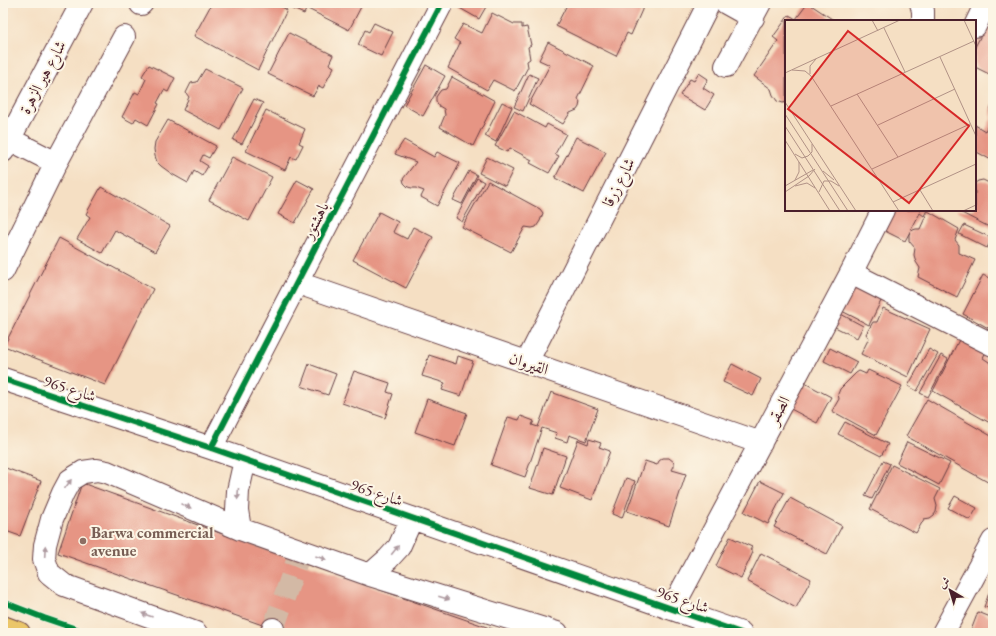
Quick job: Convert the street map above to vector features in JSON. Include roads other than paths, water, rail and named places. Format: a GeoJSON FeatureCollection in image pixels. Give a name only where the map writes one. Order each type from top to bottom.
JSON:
{"type":"FeatureCollection","features":[{"type":"Feature","properties":{"kind":"main road"},"geometry":{"type":"LineString","coordinates":[[3,627],[19,633]]}},
{"type":"Feature","properties":{"kind":"street","name":"شارع هير الزهرة"},"geometry":{"type":"LineString","coordinates":[[6,145],[82,3]]}},
{"type":"Feature","properties":{"kind":"street","name":"باهشتور"},"geometry":{"type":"LineString","coordinates":[[211,448],[442,3]]}},
{"type":"Feature","properties":{"kind":"street","name":"شارع زرقا"},"geometry":{"type":"LineString","coordinates":[[526,362],[709,3]]}},
{"type":"Feature","properties":{"kind":"street"},"geometry":{"type":"LineString","coordinates":[[726,3],[756,10],[726,66]]}},
{"type":"Feature","properties":{"kind":"street"},"geometry":{"type":"LineString","coordinates":[[920,3],[923,11],[923,20]]}},
{"type":"Feature","properties":{"kind":"street"},"geometry":{"type":"LineString","coordinates":[[976,24],[986,3]]}},
{"type":"Feature","properties":{"kind":"street"},"geometry":{"type":"LineString","coordinates":[[3,272],[56,163],[124,36]]}},
{"type":"Feature","properties":{"kind":"street"},"geometry":{"type":"LineString","coordinates":[[6,145],[56,163]]}},
{"type":"Feature","properties":{"kind":"street","name":"الصقر"},"geometry":{"type":"LineString","coordinates":[[672,609],[882,211]]}},
{"type":"Feature","properties":{"kind":"street"},"geometry":{"type":"LineString","coordinates":[[851,273],[993,345]]}},
{"type":"Feature","properties":{"kind":"street","name":"القيروان"},"geometry":{"type":"LineString","coordinates":[[298,283],[761,443]]}},
{"type":"Feature","properties":{"kind":"street","name":"شارع 965"},"geometry":{"type":"LineString","coordinates":[[3,379],[211,448],[741,633]]}},
{"type":"Feature","properties":{"kind":"street"},"geometry":{"type":"LineString","coordinates":[[240,529],[237,510],[238,491],[245,460]]}},
{"type":"Feature","properties":{"kind":"street"},"geometry":{"type":"LineString","coordinates":[[196,633],[64,586],[50,574],[44,558],[45,545],[52,519],[70,480],[83,472],[97,470],[107,472],[299,556],[370,575],[557,633]]}},
{"type":"Feature","properties":{"kind":"street"},"geometry":{"type":"LineString","coordinates":[[370,575],[399,547],[412,518]]}},
{"type":"Feature","properties":{"kind":"street"},"geometry":{"type":"LineString","coordinates":[[943,633],[993,540]]}},
{"type":"Feature","properties":{"kind":"tunnel"},"geometry":{"type":"LineString","coordinates":[[273,629],[297,561]]}},
{"type":"Feature","properties":{"kind":"place","name":"Barwa commercial avenue"},"geometry":{"type":"Point","coordinates":[83,541]}}]}
